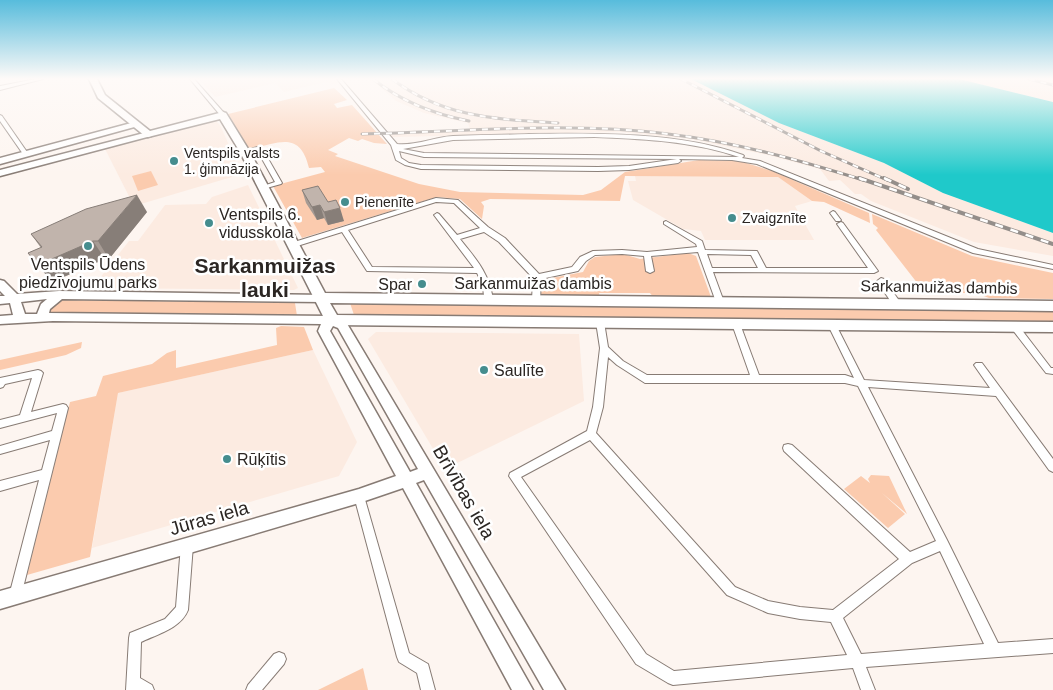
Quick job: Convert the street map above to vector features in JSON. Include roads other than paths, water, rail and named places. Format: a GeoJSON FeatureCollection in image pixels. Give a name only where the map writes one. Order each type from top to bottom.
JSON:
{"type":"FeatureCollection","features":[{"type":"Feature","properties":{"kind":"main road"},"geometry":{"type":"LineString","coordinates":[[119,111],[148,134],[223,115]]}},
{"type":"Feature","properties":{"kind":"main road","name":"Brīvības iela"},"geometry":{"type":"LineString","coordinates":[[223,115],[245,152],[332,320]]}},
{"type":"Feature","properties":{"kind":"main road","name":"Sarkanmuižas dambis"},"geometry":{"type":"LineString","coordinates":[[322,298],[1053,306]]}},
{"type":"Feature","properties":{"kind":"main road"},"geometry":{"type":"LineString","coordinates":[[332,320],[1053,327]]}},
{"type":"Feature","properties":{"kind":"street","name":"Brīvības iela"},"geometry":{"type":"LineString","coordinates":[[220,111],[223,115]]}},
{"type":"Feature","properties":{"kind":"street"},"geometry":{"type":"LineString","coordinates":[[366,111],[397,149],[424,155],[709,157],[758,162]]}},
{"type":"Feature","properties":{"kind":"street"},"geometry":{"type":"LineString","coordinates":[[1,118],[25,153]]}},
{"type":"Feature","properties":{"kind":"street"},"geometry":{"type":"LineString","coordinates":[[0,161],[135,124]]}},
{"type":"Feature","properties":{"kind":"street"},"geometry":{"type":"LineString","coordinates":[[0,173],[148,134]]}},
{"type":"Feature","properties":{"kind":"street"},"geometry":{"type":"LineString","coordinates":[[394,145],[408,147],[446,138],[613,135],[656,138],[715,148],[758,162],[976,251],[1053,268]]}},
{"type":"Feature","properties":{"kind":"street"},"geometry":{"type":"LineString","coordinates":[[394,145],[398,159],[407,164],[421,167],[606,169],[629,168],[709,157]]}},
{"type":"Feature","properties":{"kind":"street"},"geometry":{"type":"LineString","coordinates":[[294,245],[428,202],[443,199],[456,200],[485,229],[502,240],[537,277],[536,301]]}},
{"type":"Feature","properties":{"kind":"street"},"geometry":{"type":"LineString","coordinates":[[428,202],[481,271],[489,292],[489,301]]}},
{"type":"Feature","properties":{"kind":"street"},"geometry":{"type":"LineString","coordinates":[[833,213],[897,304]]}},
{"type":"Feature","properties":{"kind":"street"},"geometry":{"type":"LineString","coordinates":[[666,223],[699,243],[720,302]]}},
{"type":"Feature","properties":{"kind":"street"},"geometry":{"type":"LineString","coordinates":[[344,229],[370,269],[481,271]]}},
{"type":"Feature","properties":{"kind":"street"},"geometry":{"type":"LineString","coordinates":[[455,238],[485,229]]}},
{"type":"Feature","properties":{"kind":"street"},"geometry":{"type":"LineString","coordinates":[[537,277],[575,269],[583,259],[592,253],[622,252],[647,254],[702,250],[754,252],[763,270]]}},
{"type":"Feature","properties":{"kind":"street"},"geometry":{"type":"LineString","coordinates":[[647,254],[650,271]]}},
{"type":"Feature","properties":{"kind":"street"},"geometry":{"type":"LineString","coordinates":[[709,270],[763,270],[877,276]]}},
{"type":"Feature","properties":{"kind":"street"},"geometry":{"type":"LineString","coordinates":[[0,284],[14,298],[20,319]]}},
{"type":"Feature","properties":{"kind":"street"},"geometry":{"type":"LineString","coordinates":[[41,318],[45,307],[59,295]]}},
{"type":"Feature","properties":{"kind":"street","name":"Sarkanmuižas dambis"},"geometry":{"type":"LineString","coordinates":[[0,300],[59,295],[322,298]]}},
{"type":"Feature","properties":{"kind":"street"},"geometry":{"type":"LineString","coordinates":[[0,320],[41,318],[332,320]]}},
{"type":"Feature","properties":{"kind":"street"},"geometry":{"type":"LineString","coordinates":[[332,320],[324,328],[324,332],[523,690]]}},
{"type":"Feature","properties":{"kind":"street","name":"Brīvības iela"},"geometry":{"type":"LineString","coordinates":[[332,320],[342,325],[555,690]]}},
{"type":"Feature","properties":{"kind":"street"},"geometry":{"type":"LineString","coordinates":[[600,322],[604,348],[598,407],[591,434],[514,476],[640,659],[672,678],[1053,646]]}},
{"type":"Feature","properties":{"kind":"street"},"geometry":{"type":"LineString","coordinates":[[736,324],[756,380]]}},
{"type":"Feature","properties":{"kind":"street"},"geometry":{"type":"LineString","coordinates":[[832,325],[943,544],[994,650]]}},
{"type":"Feature","properties":{"kind":"street"},"geometry":{"type":"LineString","coordinates":[[1014,327],[1049,371],[1053,371]]}},
{"type":"Feature","properties":{"kind":"street"},"geometry":{"type":"LineString","coordinates":[[604,348],[620,363],[645,379],[844,379],[862,383],[997,392]]}},
{"type":"Feature","properties":{"kind":"street"},"geometry":{"type":"LineString","coordinates":[[979,365],[1053,467]]}},
{"type":"Feature","properties":{"kind":"street"},"geometry":{"type":"LineString","coordinates":[[0,384],[1,381],[38,372],[24,418]]}},
{"type":"Feature","properties":{"kind":"street"},"geometry":{"type":"LineString","coordinates":[[0,424],[63,408],[47,473],[7,598]]}},
{"type":"Feature","properties":{"kind":"street"},"geometry":{"type":"LineString","coordinates":[[0,450],[57,434]]}},
{"type":"Feature","properties":{"kind":"street"},"geometry":{"type":"LineString","coordinates":[[591,434],[731,591],[768,607],[800,613],[835,616],[908,559],[943,544]]}},
{"type":"Feature","properties":{"kind":"street"},"geometry":{"type":"LineString","coordinates":[[788,448],[908,559]]}},
{"type":"Feature","properties":{"kind":"street","name":"Jūras iela"},"geometry":{"type":"LineString","coordinates":[[7,598],[359,496],[428,472]]}},
{"type":"Feature","properties":{"kind":"street"},"geometry":{"type":"LineString","coordinates":[[0,486],[47,473]]}},
{"type":"Feature","properties":{"kind":"street"},"geometry":{"type":"LineString","coordinates":[[359,496],[404,658],[423,669],[428,690]]}},
{"type":"Feature","properties":{"kind":"street"},"geometry":{"type":"LineString","coordinates":[[147,690],[133,686],[135,638],[169,622],[182,610],[187,545]]}},
{"type":"Feature","properties":{"kind":"street"},"geometry":{"type":"LineString","coordinates":[[835,616],[857,661],[868,690]]}},
{"type":"Feature","properties":{"kind":"street"},"geometry":{"type":"LineString","coordinates":[[253,690],[279,659]]}},
{"type":"Feature","properties":{"kind":"water"},"geometry":{"type":"Polygon","coordinates":[[[755,111],[1053,111],[1053,233],[943,193],[884,163],[779,123],[755,111]]]}},
{"type":"Feature","properties":{"kind":"railway"},"geometry":{"type":"LineString","coordinates":[[431,111],[469,121]]}},
{"type":"Feature","properties":{"kind":"railway"},"geometry":{"type":"LineString","coordinates":[[460,111],[492,118],[558,123]]}},
{"type":"Feature","properties":{"kind":"railway"},"geometry":{"type":"LineString","coordinates":[[744,111],[821,151],[887,180]]}},
{"type":"Feature","properties":{"kind":"railway"},"geometry":{"type":"LineString","coordinates":[[362,134],[515,128],[630,130],[693,137],[742,147],[863,180]]}},
{"type":"Feature","properties":{"kind":"railway"},"geometry":{"type":"LineString","coordinates":[[859,178],[1053,244]]}},
{"type":"Feature","properties":{"kind":"railway"},"geometry":{"type":"LineString","coordinates":[[884,178],[908,189]]}},
{"type":"Feature","properties":{"kind":"place","name":"Ventspils valsts 1. ģimnāzija"},"geometry":{"type":"Point","coordinates":[174,161]}},
{"type":"Feature","properties":{"kind":"place","name":"Pienenīte"},"geometry":{"type":"Point","coordinates":[345,202]}},
{"type":"Feature","properties":{"kind":"place","name":"Zvaigznīte"},"geometry":{"type":"Point","coordinates":[732,218]}},
{"type":"Feature","properties":{"kind":"place","name":"Ventspils 6. vidusskola"},"geometry":{"type":"Point","coordinates":[209,223]}},
{"type":"Feature","properties":{"kind":"place","name":"Ventspils Ūdens piedzīvojumu parks"},"geometry":{"type":"Point","coordinates":[88,246]}},
{"type":"Feature","properties":{"kind":"place","name":"Spar"},"geometry":{"type":"Point","coordinates":[422,284]}},
{"type":"Feature","properties":{"kind":"place","name":"Saulīte"},"geometry":{"type":"Point","coordinates":[484,370]}},
{"type":"Feature","properties":{"kind":"place","name":"Rūķītis"},"geometry":{"type":"Point","coordinates":[227,459]}},
{"type":"Feature","properties":{"kind":"district","name":"Sarkanmuižas lauki"},"geometry":{"type":"Point","coordinates":[265,277]}}]}
